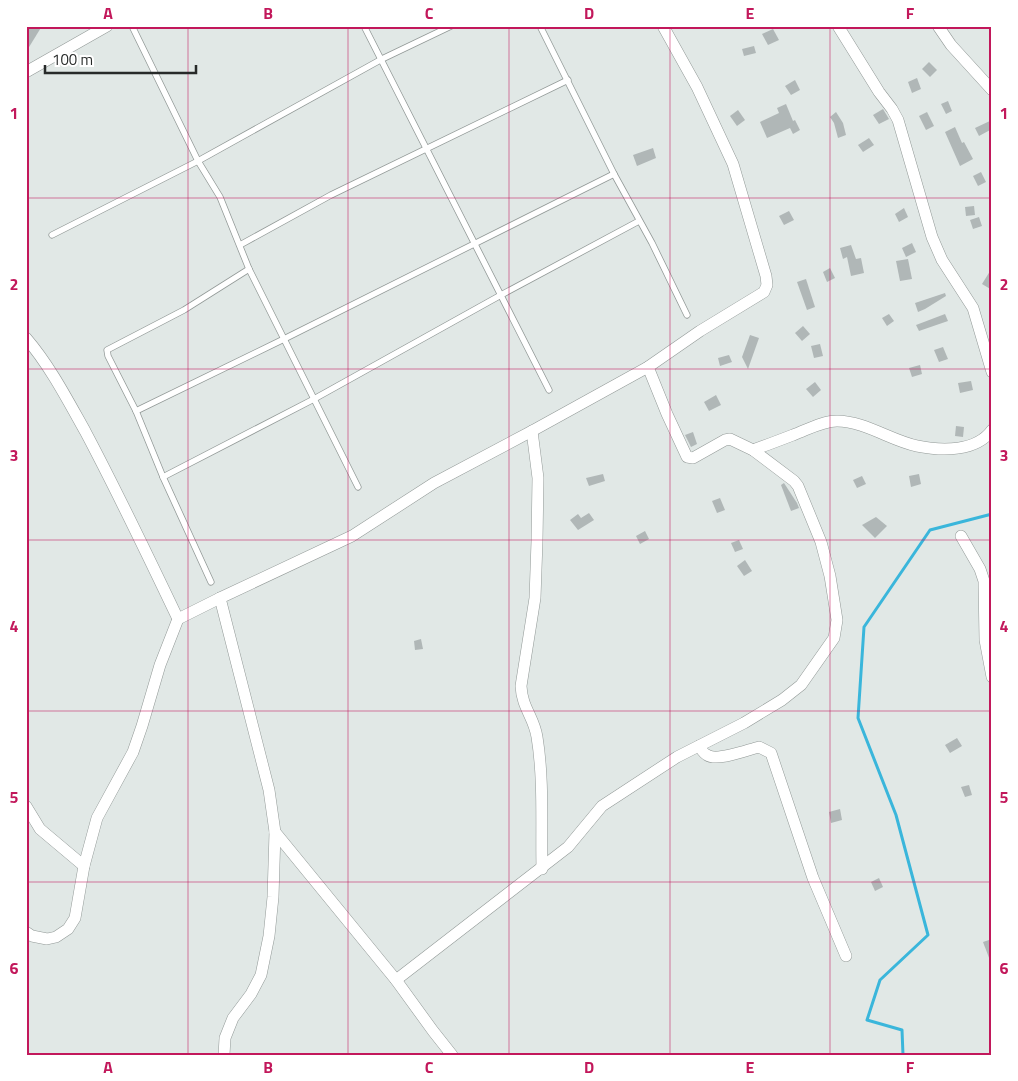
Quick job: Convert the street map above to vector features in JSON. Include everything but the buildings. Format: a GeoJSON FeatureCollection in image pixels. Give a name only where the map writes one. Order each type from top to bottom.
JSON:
{"type":"FeatureCollection","features":[{"type":"Feature","properties":{"kind":"street"},"geometry":{"type":"LineString","coordinates":[[26,72],[108,26]]}},
{"type":"Feature","properties":{"kind":"street"},"geometry":{"type":"LineString","coordinates":[[26,932],[32,936],[47,939],[68,929],[75,918],[84,866],[100,810],[133,752],[160,665],[178,618],[352,536],[434,483],[532,432],[648,367],[700,331],[764,292],[767,285],[766,276],[732,164],[697,87],[663,26]]}},
{"type":"Feature","properties":{"kind":"street"},"geometry":{"type":"LineString","coordinates":[[838,26],[878,92],[892,109],[898,120],[932,238],[942,260],[975,314],[992,372]]}},
{"type":"Feature","properties":{"kind":"street"},"geometry":{"type":"LineString","coordinates":[[938,26],[950,46],[992,90]]}},
{"type":"Feature","properties":{"kind":"street"},"geometry":{"type":"LineString","coordinates":[[26,338],[40,354],[117,489],[178,618]]}},
{"type":"Feature","properties":{"kind":"street"},"geometry":{"type":"LineString","coordinates":[[396,980],[542,869],[568,847],[602,806],[677,757],[771,708],[800,685],[824,655],[834,638],[837,628],[830,576],[821,542],[802,494],[794,481],[753,450],[730,439],[693,458],[687,457],[648,367]]}},
{"type":"Feature","properties":{"kind":"street"},"geometry":{"type":"LineString","coordinates":[[753,450],[820,424],[836,421],[851,423],[917,446],[953,449],[973,446],[986,438],[992,430]]}},
{"type":"Feature","properties":{"kind":"street"},"geometry":{"type":"LineString","coordinates":[[532,432],[538,478],[535,598],[522,686],[522,700],[532,720],[537,736],[541,793],[542,869]]}},
{"type":"Feature","properties":{"kind":"street"},"geometry":{"type":"LineString","coordinates":[[961,536],[980,569],[984,581],[985,640],[992,677]]}},
{"type":"Feature","properties":{"kind":"street"},"geometry":{"type":"LineString","coordinates":[[220,598],[269,790],[275,832],[273,897],[269,936],[261,975],[251,994],[233,1018],[225,1038],[224,1055]]}},
{"type":"Feature","properties":{"kind":"street"},"geometry":{"type":"LineString","coordinates":[[699,746],[706,755],[713,757],[759,747],[771,753],[813,878],[846,956]]}},
{"type":"Feature","properties":{"kind":"street"},"geometry":{"type":"LineString","coordinates":[[26,806],[40,829],[84,866]]}},
{"type":"Feature","properties":{"kind":"street"},"geometry":{"type":"LineString","coordinates":[[275,832],[396,980],[452,1055]]}},
{"type":"Feature","properties":{"kind":"street"},"geometry":{"type":"LineString","coordinates":[[433,1031],[443,1055]]}},
{"type":"Feature","properties":{"kind":"lane"},"geometry":{"type":"LineString","coordinates":[[132,26],[198,161],[220,197],[249,269],[358,487]]}},
{"type":"Feature","properties":{"kind":"lane"},"geometry":{"type":"LineString","coordinates":[[364,26],[549,390]]}},
{"type":"Feature","properties":{"kind":"lane"},"geometry":{"type":"LineString","coordinates":[[52,235],[198,161],[382,59],[450,26]]}},
{"type":"Feature","properties":{"kind":"lane"},"geometry":{"type":"LineString","coordinates":[[540,26],[687,315]]}},
{"type":"Feature","properties":{"kind":"lane"},"geometry":{"type":"LineString","coordinates":[[240,245],[331,195],[568,80]]}},
{"type":"Feature","properties":{"kind":"lane"},"geometry":{"type":"LineString","coordinates":[[136,411],[284,340],[614,174]]}},
{"type":"Feature","properties":{"kind":"lane"},"geometry":{"type":"LineString","coordinates":[[163,477],[314,399],[639,221]]}},
{"type":"Feature","properties":{"kind":"lane"},"geometry":{"type":"LineString","coordinates":[[211,582],[163,477],[136,411],[108,356],[107,350],[184,310],[249,269]]}},
{"type":"Feature","properties":{"kind":"waterway"},"geometry":{"type":"LineString","coordinates":[[903,1055],[902,1030],[867,1020],[880,980],[928,935],[896,815],[858,718],[864,627],[930,530],[992,514]]}}]}
